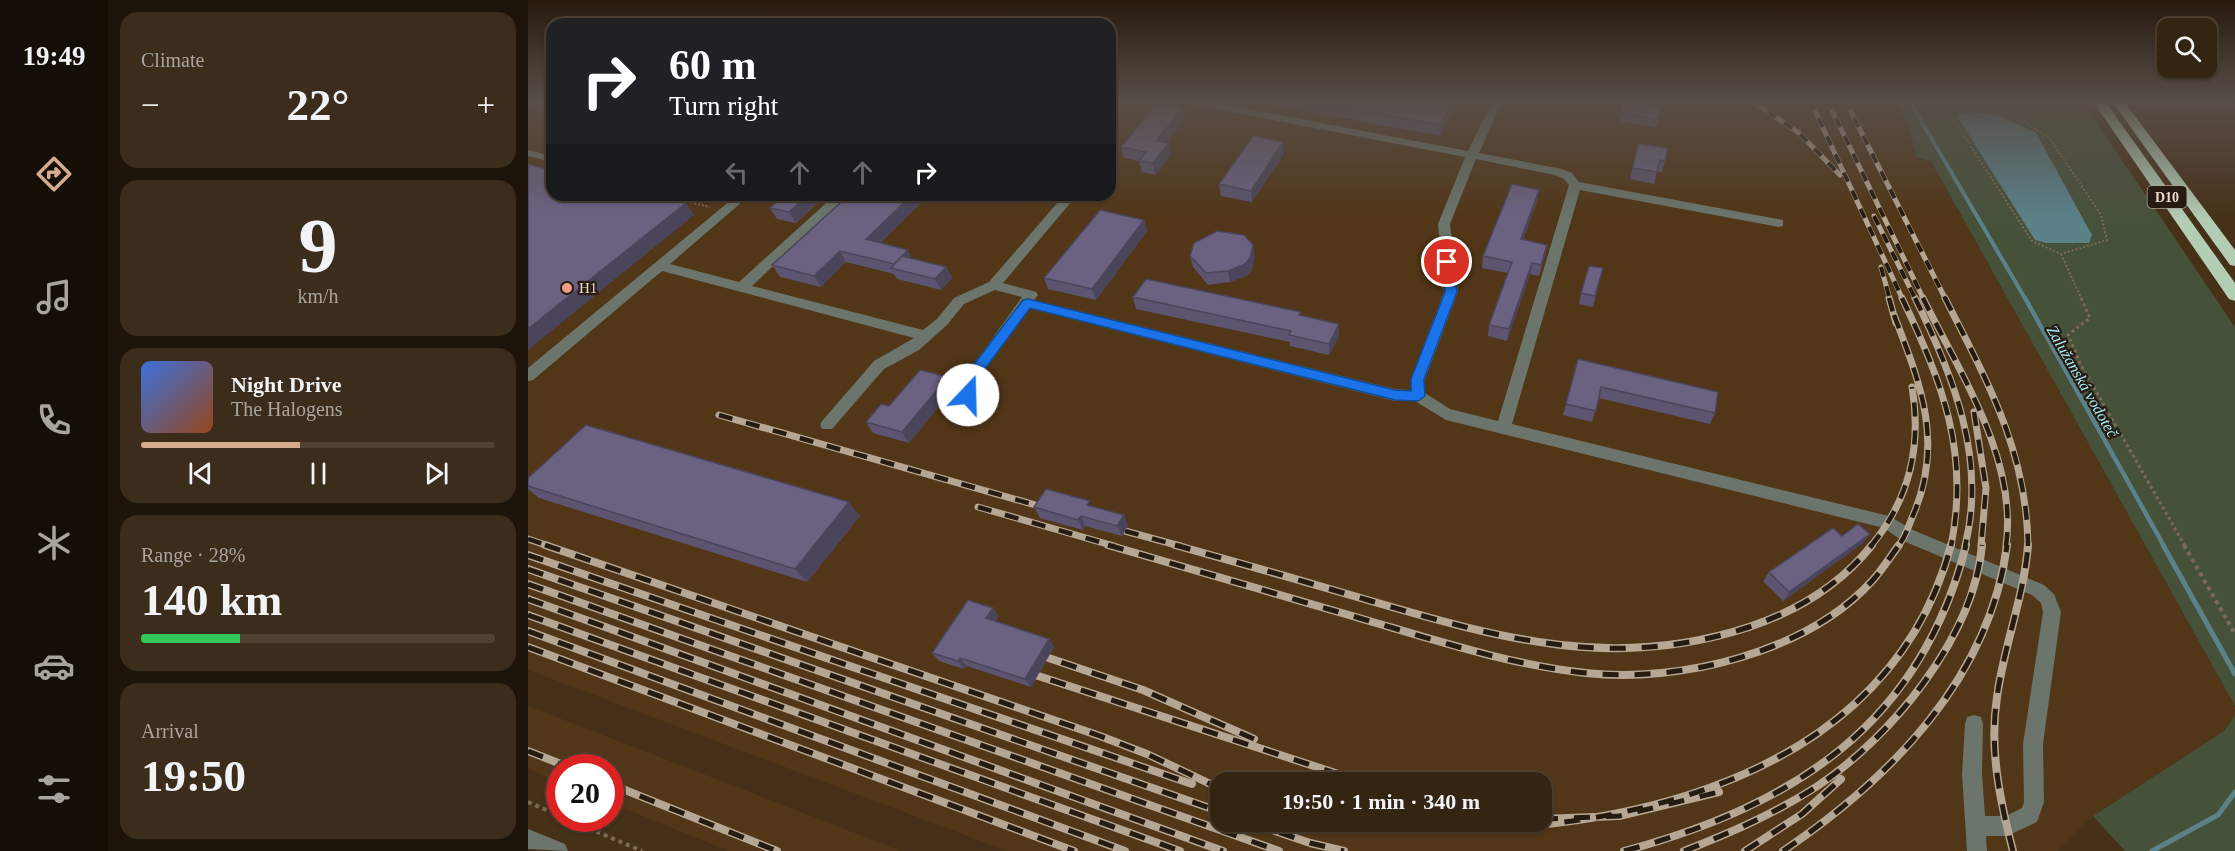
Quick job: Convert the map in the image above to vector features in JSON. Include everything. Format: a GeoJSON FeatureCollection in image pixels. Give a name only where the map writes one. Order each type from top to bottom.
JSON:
{"type":"FeatureCollection","features":[{"type":"Feature","properties":{"kind":"highway","name":"D10"},"geometry":{"type":"LineString","coordinates":[[2126,140],[2235,296]]}},
{"type":"Feature","properties":{"kind":"highway","name":"D10"},"geometry":{"type":"LineString","coordinates":[[2147,140],[2235,261]]}},
{"type":"Feature","properties":{"kind":"street"},"geometry":{"type":"LineString","coordinates":[[1392,140],[1558,172],[1568,176],[1575,185],[1779,224]]}},
{"type":"Feature","properties":{"kind":"street"},"geometry":{"type":"LineString","coordinates":[[1418,396],[1418,379],[1451,292],[1444,224],[1479,140]]}},
{"type":"Feature","properties":{"kind":"street"},"geometry":{"type":"LineString","coordinates":[[528,153],[546,158]]}},
{"type":"Feature","properties":{"kind":"street"},"geometry":{"type":"LineString","coordinates":[[1503,428],[1575,185]]}},
{"type":"Feature","properties":{"kind":"street"},"geometry":{"type":"LineString","coordinates":[[725,211],[728,201]]}},
{"type":"Feature","properties":{"kind":"street"},"geometry":{"type":"LineString","coordinates":[[528,376],[737,201]]}},
{"type":"Feature","properties":{"kind":"street"},"geometry":{"type":"LineString","coordinates":[[742,288],[836,201]]}},
{"type":"Feature","properties":{"kind":"street"},"geometry":{"type":"LineString","coordinates":[[827,425],[879,365],[914,346],[942,322],[959,301],[994,285],[1066,201]]}},
{"type":"Feature","properties":{"kind":"street"},"geometry":{"type":"LineString","coordinates":[[660,266],[926,336]]}},
{"type":"Feature","properties":{"kind":"street"},"geometry":{"type":"LineString","coordinates":[[984,403],[968,395],[967,384],[1028,303],[1031,295],[994,285]]}},
{"type":"Feature","properties":{"kind":"street"},"geometry":{"type":"LineString","coordinates":[[1028,303],[1395,395],[1418,396],[1446,414],[1729,481],[1889,523],[1906,535],[2043,594],[2052,612],[2033,744],[2034,802],[2030,815],[2007,826],[1976,826]]}},
{"type":"Feature","properties":{"kind":"street"},"geometry":{"type":"LineString","coordinates":[[1974,724],[1972,774],[1977,851]]}},
{"type":"Feature","properties":{"kind":"street"},"geometry":{"type":"LineString","coordinates":[[528,839],[558,851]]}},
{"type":"Feature","properties":{"kind":"path"},"geometry":{"type":"LineString","coordinates":[[1967,140],[2032,241],[2061,254],[2107,240],[2101,215],[2050,140]]}},
{"type":"Feature","properties":{"kind":"path"},"geometry":{"type":"LineString","coordinates":[[684,201],[725,211]]}},
{"type":"Feature","properties":{"kind":"path"},"geometry":{"type":"LineString","coordinates":[[2061,254],[2090,318],[2068,335],[2081,365],[2235,634]]}},
{"type":"Feature","properties":{"kind":"path"},"geometry":{"type":"LineString","coordinates":[[528,802],[546,810]]}},
{"type":"Feature","properties":{"kind":"path"},"geometry":{"type":"LineString","coordinates":[[597,832],[642,851]]}},
{"type":"Feature","properties":{"kind":"shaded area"},"geometry":{"type":"Polygon","coordinates":[[[528,140],[546,140],[546,201],[1116,201],[1116,140],[1912,140],[1916,156],[1931,161],[2235,706],[2235,715],[2224,731],[2093,816],[2058,851],[1007,851],[528,670],[528,140]]]}},
{"type":"Feature","properties":{"kind":"shaded area"},"geometry":{"type":"Polygon","coordinates":[[[528,706],[901,851],[728,851],[624,808],[624,754],[546,754],[546,777],[528,769],[528,706]]]}},
{"type":"Feature","properties":{"kind":"green space"},"geometry":{"type":"Polygon","coordinates":[[[1912,140],[2108,140],[2235,327],[2235,706],[1931,161],[1916,157],[1912,140]]]}},
{"type":"Feature","properties":{"kind":"green space"},"geometry":{"type":"Polygon","coordinates":[[[2235,715],[2235,851],[2125,851],[2093,816],[2224,731],[2235,715]]]}},
{"type":"Feature","properties":{"kind":"water"},"geometry":{"type":"Polygon","coordinates":[[[1972,140],[2040,140],[2092,235],[2089,243],[2047,243],[2035,240],[1972,140]]]}},
{"type":"Feature","properties":{"kind":"building"},"geometry":{"type":"Polygon","coordinates":[[[1127,140],[1157,140],[1169,143],[1153,163],[1139,161],[1146,152],[1121,147],[1127,140]]]}},
{"type":"Feature","properties":{"kind":"building"},"geometry":{"type":"Polygon","coordinates":[[[1250,140],[1283,142],[1251,191],[1219,184],[1250,140]]]}},
{"type":"Feature","properties":{"kind":"building"},"geometry":{"type":"Polygon","coordinates":[[[1638,144],[1668,148],[1665,161],[1660,160],[1657,172],[1633,168],[1638,144]]]}},
{"type":"Feature","properties":{"kind":"building","name":"H1"},"geometry":{"type":"Polygon","coordinates":[[[528,164],[546,169],[546,201],[678,201],[686,203],[528,329],[528,164]]]}},
{"type":"Feature","properties":{"kind":"building"},"geometry":{"type":"Polygon","coordinates":[[[1512,184],[1539,190],[1521,239],[1547,245],[1541,265],[1532,263],[1509,329],[1489,325],[1512,262],[1483,256],[1512,184]]]}},
{"type":"Feature","properties":{"kind":"building"},"geometry":{"type":"Polygon","coordinates":[[[778,201],[801,201],[789,212],[770,208],[778,201]]]}},
{"type":"Feature","properties":{"kind":"building"},"geometry":{"type":"Polygon","coordinates":[[[842,201],[906,201],[866,239],[908,250],[894,264],[840,251],[814,276],[772,265],[842,201]]]}},
{"type":"Feature","properties":{"kind":"building"},"geometry":{"type":"Polygon","coordinates":[[[1100,210],[1144,220],[1092,289],[1044,278],[1100,210]]]}},
{"type":"Feature","properties":{"kind":"building"},"geometry":{"type":"Polygon","coordinates":[[[1217,231],[1244,235],[1253,245],[1250,258],[1245,264],[1228,271],[1206,273],[1190,256],[1194,243],[1217,231]]]}},
{"type":"Feature","properties":{"kind":"building"},"geometry":{"type":"Polygon","coordinates":[[[902,256],[946,267],[935,279],[891,268],[902,256]]]}},
{"type":"Feature","properties":{"kind":"building"},"geometry":{"type":"Polygon","coordinates":[[[1589,266],[1603,268],[1595,296],[1581,293],[1589,266]]]}},
{"type":"Feature","properties":{"kind":"building"},"geometry":{"type":"Polygon","coordinates":[[[1146,279],[1301,312],[1299,315],[1339,324],[1329,344],[1289,335],[1291,331],[1133,297],[1146,279]]]}},
{"type":"Feature","properties":{"kind":"building"},"geometry":{"type":"Polygon","coordinates":[[[1578,359],[1718,392],[1715,413],[1601,387],[1596,411],[1566,404],[1578,359]]]}},
{"type":"Feature","properties":{"kind":"building"},"geometry":{"type":"Polygon","coordinates":[[[920,370],[948,377],[902,432],[866,422],[881,404],[889,406],[920,370]]]}},
{"type":"Feature","properties":{"kind":"building"},"geometry":{"type":"Polygon","coordinates":[[[586,425],[849,502],[795,569],[528,486],[528,478],[586,425]]]}},
{"type":"Feature","properties":{"kind":"building"},"geometry":{"type":"Polygon","coordinates":[[[1046,489],[1090,501],[1087,505],[1124,515],[1117,526],[1081,516],[1078,520],[1034,507],[1046,489]]]}},
{"type":"Feature","properties":{"kind":"building"},"geometry":{"type":"Polygon","coordinates":[[[1858,524],[1870,534],[1789,592],[1769,572],[1833,528],[1842,536],[1858,524]]]}},
{"type":"Feature","properties":{"kind":"building"},"geometry":{"type":"Polygon","coordinates":[[[968,600],[993,608],[986,618],[1049,639],[1025,679],[960,658],[958,661],[932,653],[968,600]]]}},
{"type":"Feature","properties":{"kind":"waterway","name":"Zalužanská vodoteč"},"geometry":{"type":"LineString","coordinates":[[1932,140],[2026,300]]}},
{"type":"Feature","properties":{"kind":"waterway","name":"Zalužanská vodoteč"},"geometry":{"type":"LineString","coordinates":[[2025,298],[2164,546]]}},
{"type":"Feature","properties":{"kind":"waterway","name":"Zalužanská vodoteč"},"geometry":{"type":"LineString","coordinates":[[2163,545],[2235,674]]}},
{"type":"Feature","properties":{"kind":"waterway","name":"Zalužanská vodoteč"},"geometry":{"type":"LineString","coordinates":[[2152,851],[2218,815],[2235,792]]}},
{"type":"Feature","properties":{"kind":"railway"},"geometry":{"type":"LineString","coordinates":[[1806,140],[1840,175]]}},
{"type":"Feature","properties":{"kind":"railway"},"geometry":{"type":"LineString","coordinates":[[1828,140],[1903,300]]}},
{"type":"Feature","properties":{"kind":"railway"},"geometry":{"type":"LineString","coordinates":[[1846,140],[1923,299]]}},
{"type":"Feature","properties":{"kind":"railway"},"geometry":{"type":"LineString","coordinates":[[1865,140],[1946,300]]}},
{"type":"Feature","properties":{"kind":"railway"},"geometry":{"type":"LineString","coordinates":[[1874,216],[1915,298]]}},
{"type":"Feature","properties":{"kind":"railway"},"geometry":{"type":"LineString","coordinates":[[1881,267],[1890,300]]}},
{"type":"Feature","properties":{"kind":"railway"},"geometry":{"type":"LineString","coordinates":[[1889,298],[1896,323]]}},
{"type":"Feature","properties":{"kind":"railway"},"geometry":{"type":"LineString","coordinates":[[1902,298],[1929,359],[1949,418],[1957,479],[1956,512],[1951,546]]}},
{"type":"Feature","properties":{"kind":"railway"},"geometry":{"type":"LineString","coordinates":[[1915,298],[1953,387],[1969,450],[1972,481],[1971,514],[1965,546]]}},
{"type":"Feature","properties":{"kind":"railway"},"geometry":{"type":"LineString","coordinates":[[1945,298],[1976,358],[2002,418],[2021,479],[2028,545]]}},
{"type":"Feature","properties":{"kind":"railway"},"geometry":{"type":"LineString","coordinates":[[1923,299],[1969,387],[1995,449],[2003,481],[2007,513],[2006,546]]}},
{"type":"Feature","properties":{"kind":"railway"},"geometry":{"type":"LineString","coordinates":[[1894,315],[1920,389],[1928,437],[1923,487],[1907,530],[1898,546]]}},
{"type":"Feature","properties":{"kind":"railway"},"geometry":{"type":"LineString","coordinates":[[1871,546],[1895,510],[1910,471],[1915,430],[1912,387]]}},
{"type":"Feature","properties":{"kind":"railway"},"geometry":{"type":"LineString","coordinates":[[1974,412],[1986,488],[1981,546]]}},
{"type":"Feature","properties":{"kind":"railway"},"geometry":{"type":"LineString","coordinates":[[719,415],[1046,508]]}},
{"type":"Feature","properties":{"kind":"railway"},"geometry":{"type":"LineString","coordinates":[[978,507],[1114,546]]}},
{"type":"Feature","properties":{"kind":"railway"},"geometry":{"type":"LineString","coordinates":[[1125,531],[1180,546]]}},
{"type":"Feature","properties":{"kind":"railway"},"geometry":{"type":"LineString","coordinates":[[528,539],[549,546]]}},
{"type":"Feature","properties":{"kind":"railway"},"geometry":{"type":"LineString","coordinates":[[545,545],[1100,736],[1147,754],[1210,784]]}},
{"type":"Feature","properties":{"kind":"railway"},"geometry":{"type":"LineString","coordinates":[[1108,545],[1475,651],[1558,669],[1623,675],[1661,673],[1700,667],[1740,658],[1777,644],[1813,627],[1845,606],[1872,581],[1899,545]]}},
{"type":"Feature","properties":{"kind":"railway"},"geometry":{"type":"LineString","coordinates":[[1175,545],[1466,627],[1513,638],[1559,645],[1605,648],[1652,647],[1700,640],[1749,627],[1784,613],[1817,595],[1846,572],[1872,545]]}},
{"type":"Feature","properties":{"kind":"railway"},"geometry":{"type":"LineString","coordinates":[[1598,817],[1692,794],[1779,757],[1854,704],[1913,634],[1951,545]]}},
{"type":"Feature","properties":{"kind":"railway"},"geometry":{"type":"LineString","coordinates":[[1624,851],[1686,832],[1743,809],[1795,782],[1842,748],[1883,709],[1917,662],[1945,608],[1966,545]]}},
{"type":"Feature","properties":{"kind":"railway"},"geometry":{"type":"LineString","coordinates":[[1684,851],[1752,822],[1800,797],[1844,766],[1872,741],[1924,682],[1946,649],[1963,615],[1976,580],[1982,545]]}},
{"type":"Feature","properties":{"kind":"railway"},"geometry":{"type":"LineString","coordinates":[[1783,851],[1861,792],[1929,721],[1957,681],[1980,639],[1997,593],[2007,545]]}},
{"type":"Feature","properties":{"kind":"railway"},"geometry":{"type":"LineString","coordinates":[[2013,851],[1997,775],[1994,736],[2000,678],[2022,583],[2028,545]]}},
{"type":"Feature","properties":{"kind":"railway"},"geometry":{"type":"LineString","coordinates":[[528,555],[1192,784]]}},
{"type":"Feature","properties":{"kind":"railway"},"geometry":{"type":"LineString","coordinates":[[528,569],[1210,808]]}},
{"type":"Feature","properties":{"kind":"railway"},"geometry":{"type":"LineString","coordinates":[[528,584],[1279,851]]}},
{"type":"Feature","properties":{"kind":"railway"},"geometry":{"type":"LineString","coordinates":[[528,599],[1223,851]]}},
{"type":"Feature","properties":{"kind":"railway"},"geometry":{"type":"LineString","coordinates":[[528,615],[1180,851]]}},
{"type":"Feature","properties":{"kind":"railway"},"geometry":{"type":"LineString","coordinates":[[528,631],[1125,851]]}},
{"type":"Feature","properties":{"kind":"railway"},"geometry":{"type":"LineString","coordinates":[[528,647],[1074,851]]}},
{"type":"Feature","properties":{"kind":"railway"},"geometry":{"type":"LineString","coordinates":[[1031,652],[1143,690],[1254,739]]}},
{"type":"Feature","properties":{"kind":"railway"},"geometry":{"type":"LineString","coordinates":[[1020,670],[1332,772]]}},
{"type":"Feature","properties":{"kind":"railway"},"geometry":{"type":"LineString","coordinates":[[528,751],[546,758]]}},
{"type":"Feature","properties":{"kind":"railway"},"geometry":{"type":"LineString","coordinates":[[1745,851],[1802,814],[1841,779]]}},
{"type":"Feature","properties":{"kind":"railway"},"geometry":{"type":"LineString","coordinates":[[624,790],[777,851]]}},
{"type":"Feature","properties":{"kind":"railway"},"geometry":{"type":"LineString","coordinates":[[1598,817],[1619,816],[1719,792]]}},
{"type":"Feature","properties":{"kind":"railway"},"geometry":{"type":"LineString","coordinates":[[1552,822],[1598,817]]}},
{"type":"Feature","properties":{"kind":"railway"},"geometry":{"type":"LineString","coordinates":[[1552,819],[1598,817]]}},
{"type":"Feature","properties":{"kind":"railway"},"geometry":{"type":"LineString","coordinates":[[1278,832],[1344,851]]}},
{"type":"Feature","properties":{"kind":"place","name":"H1"},"geometry":{"type":"Point","coordinates":[567,288]}},
{"type":"Feature","properties":{"kind":"route"},"geometry":{"type":"LineString","coordinates":[[968,395],[967,384],[1028,303],[1395,395],[1418,396],[1418,379],[1451,292],[1447,262]]}}]}
